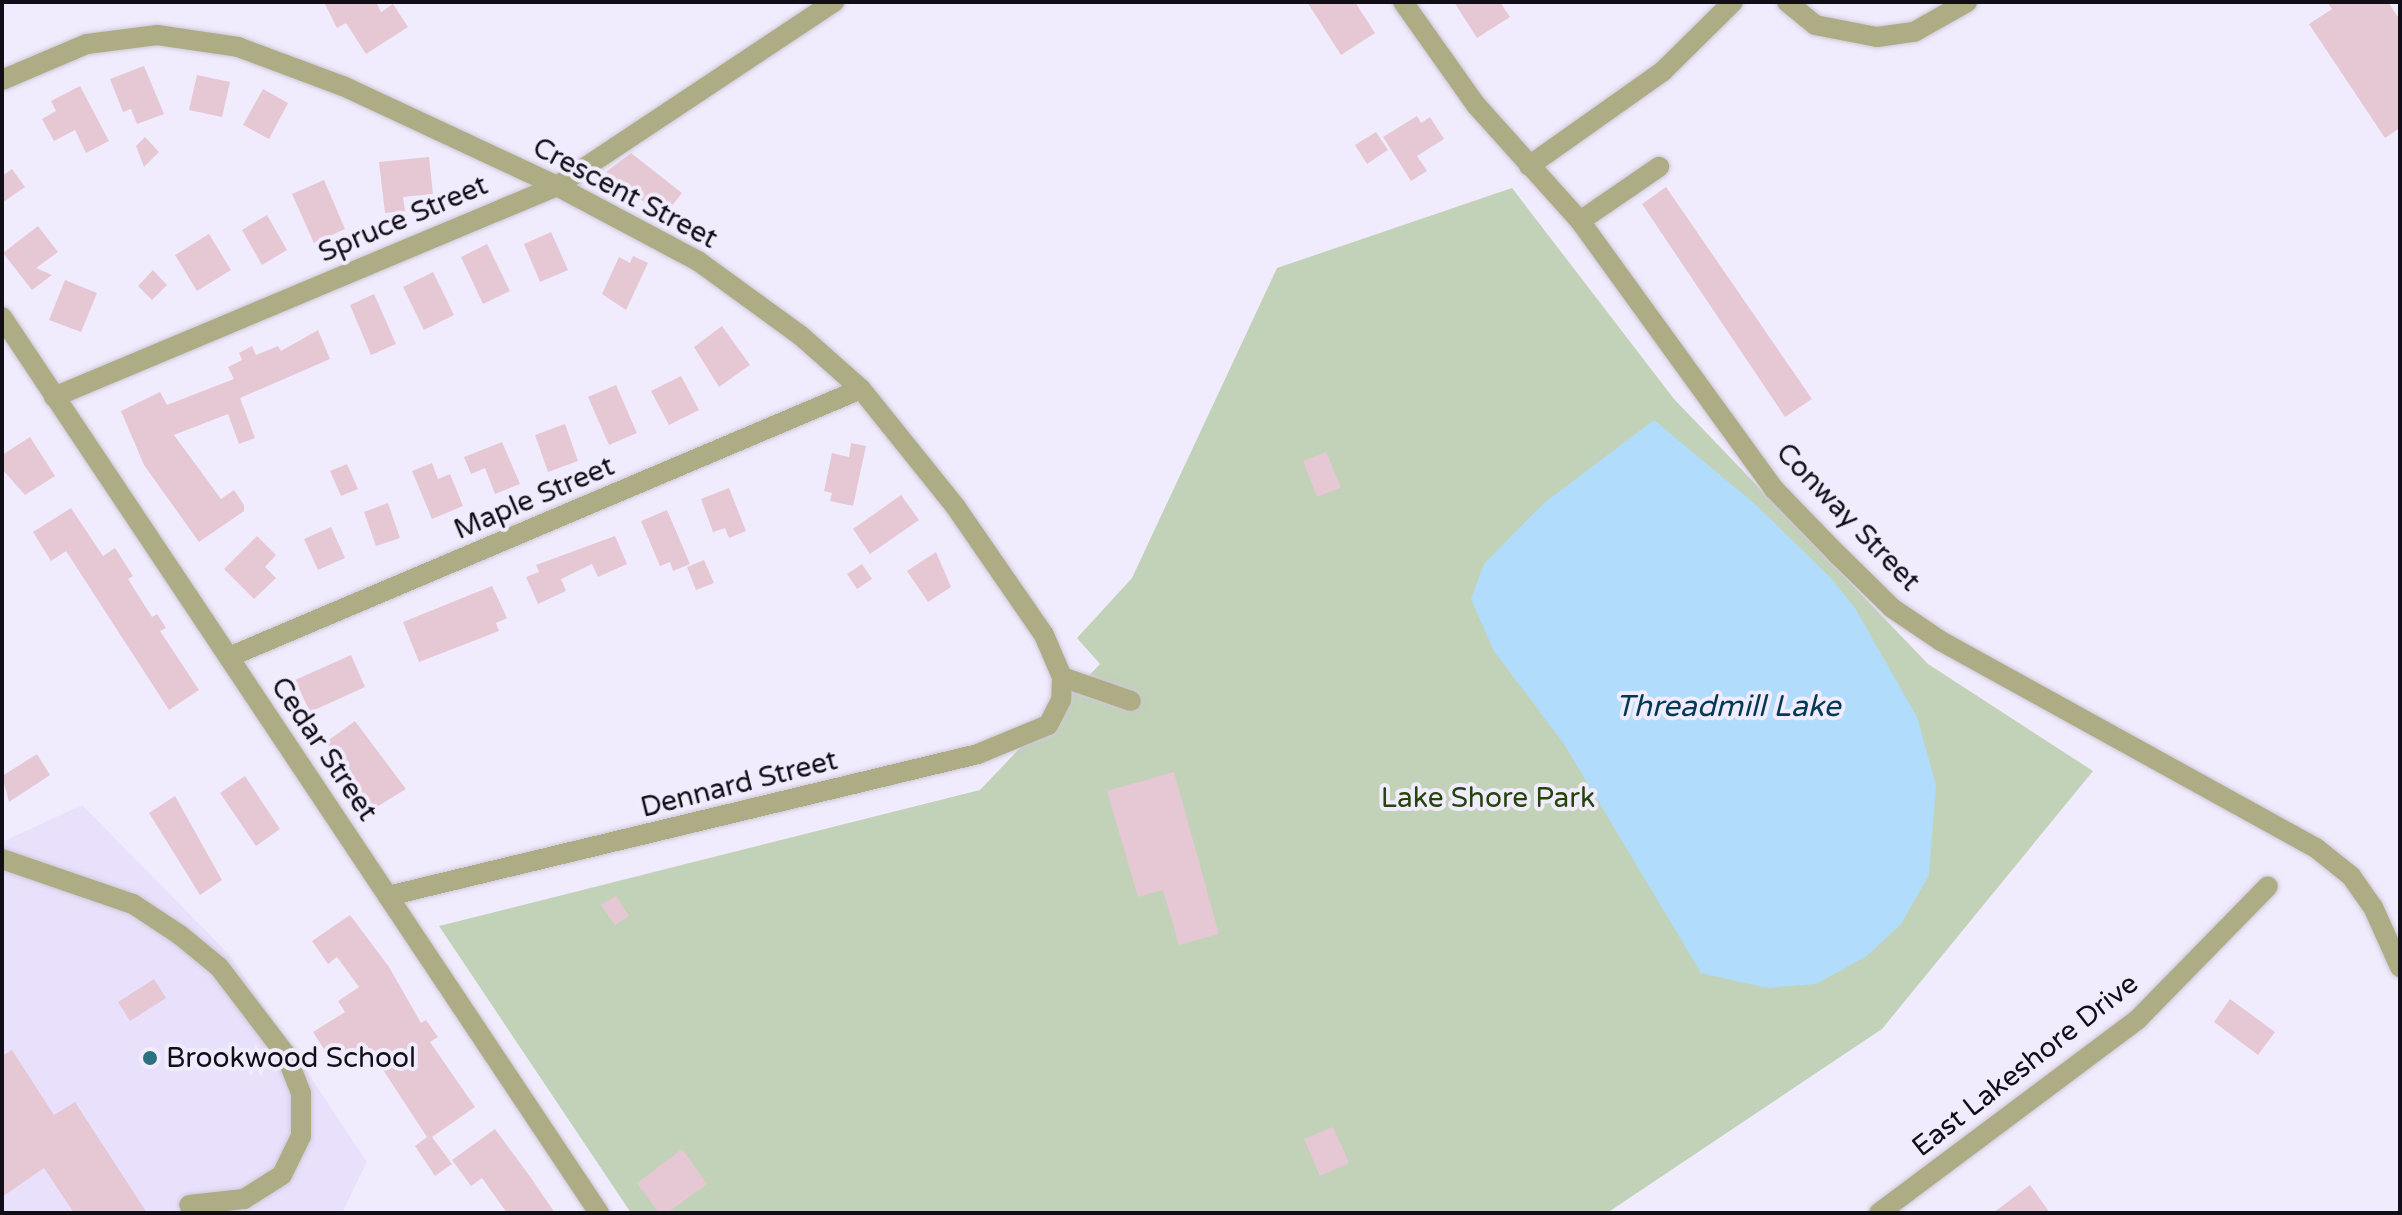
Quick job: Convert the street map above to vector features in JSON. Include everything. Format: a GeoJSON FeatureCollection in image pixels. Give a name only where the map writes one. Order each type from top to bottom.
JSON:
{"type":"FeatureCollection","features":[{"type":"Feature","properties":{"kind":"street","name":"Spruce Street"},"geometry":{"type":"LineString","coordinates":[[54,397],[557,186],[834,2]]}},
{"type":"Feature","properties":{"kind":"street","name":"Conway Street"},"geometry":{"type":"LineString","coordinates":[[1403,2],[1476,105],[1580,221],[1774,489],[1892,608],[1941,641],[2316,848],[2351,876],[2373,907],[2400,967]]}},
{"type":"Feature","properties":{"kind":"street"},"geometry":{"type":"LineString","coordinates":[[1529,166],[1663,71],[1733,2]]}},
{"type":"Feature","properties":{"kind":"street"},"geometry":{"type":"LineString","coordinates":[[1787,2],[1815,25],[1877,37],[1914,32],[1967,2]]}},
{"type":"Feature","properties":{"kind":"street","name":"Crescent Street"},"geometry":{"type":"LineString","coordinates":[[2,80],[101,42],[157,35],[238,47],[343,86],[557,186],[698,261],[800,335],[861,389],[973,532],[1044,635],[1062,677]]}},
{"type":"Feature","properties":{"kind":"street"},"geometry":{"type":"LineString","coordinates":[[1580,221],[1659,167]]}},
{"type":"Feature","properties":{"kind":"street","name":"Cedar Street"},"geometry":{"type":"LineString","coordinates":[[2,317],[599,1213]]}},
{"type":"Feature","properties":{"kind":"street","name":"Maple Street"},"geometry":{"type":"LineString","coordinates":[[229,657],[861,389]]}},
{"type":"Feature","properties":{"kind":"street"},"geometry":{"type":"LineString","coordinates":[[1062,677],[1131,701]]}},
{"type":"Feature","properties":{"kind":"street","name":"Dennard Street"},"geometry":{"type":"LineString","coordinates":[[388,896],[978,754],[1048,725],[1061,700],[1062,677]]}},
{"type":"Feature","properties":{"kind":"street"},"geometry":{"type":"LineString","coordinates":[[2,859],[133,904],[180,935],[219,967],[286,1055],[301,1093],[301,1136],[282,1175],[244,1199],[189,1205]]}},
{"type":"Feature","properties":{"kind":"street","name":"East Lakeshore Drive"},"geometry":{"type":"LineString","coordinates":[[1879,1213],[2137,1020],[2268,886]]}},
{"type":"Feature","properties":{"kind":"shaded area","name":"Brookwood School"},"geometry":{"type":"Polygon","coordinates":[[[82,805],[229,954],[367,1162],[342,1213],[2,1213],[2,842],[82,805]]]}},
{"type":"Feature","properties":{"kind":"green space","name":"Lake Shore Park"},"geometry":{"type":"Polygon","coordinates":[[[1512,188],[1674,399],[1928,664],[2093,771],[1882,1029],[1607,1213],[631,1213],[439,926],[980,790],[1100,664],[1077,638],[1132,578],[1277,268],[1512,188]]]}},
{"type":"Feature","properties":{"kind":"water","name":"Threadmill Lake"},"geometry":{"type":"Polygon","coordinates":[[[1654,420],[1755,504],[1829,576],[1855,608],[1917,717],[1936,785],[1929,875],[1901,924],[1867,956],[1816,984],[1767,988],[1701,973],[1564,744],[1494,651],[1471,599],[1484,564],[1544,503],[1654,420]]]}},
{"type":"Feature","properties":{"kind":"building"},"geometry":{"type":"Polygon","coordinates":[[[324,2],[376,2],[381,12],[393,4],[408,27],[366,54],[346,23],[337,28],[324,2]]]}},
{"type":"Feature","properties":{"kind":"building"},"geometry":{"type":"Polygon","coordinates":[[[1307,2],[1355,2],[1375,33],[1341,55],[1307,2]]]}},
{"type":"Feature","properties":{"kind":"building"},"geometry":{"type":"Polygon","coordinates":[[[1454,2],[1500,2],[1510,17],[1477,38],[1454,2]]]}},
{"type":"Feature","properties":{"kind":"building"},"geometry":{"type":"Polygon","coordinates":[[[2327,2],[2388,2],[2400,20],[2400,128],[2385,138],[2309,24],[2332,9],[2327,2]]]}},
{"type":"Feature","properties":{"kind":"building"},"geometry":{"type":"Polygon","coordinates":[[[144,66],[164,114],[137,124],[131,109],[123,112],[110,79],[144,66]]]}},
{"type":"Feature","properties":{"kind":"building"},"geometry":{"type":"Polygon","coordinates":[[[197,75],[230,82],[222,117],[189,110],[197,75]]]}},
{"type":"Feature","properties":{"kind":"building"},"geometry":{"type":"Polygon","coordinates":[[[80,86],[109,141],[86,153],[75,130],[54,141],[42,119],[56,111],[51,101],[80,86]]]}},
{"type":"Feature","properties":{"kind":"building"},"geometry":{"type":"Polygon","coordinates":[[[263,89],[288,103],[269,139],[243,125],[263,89]]]}},
{"type":"Feature","properties":{"kind":"building"},"geometry":{"type":"Polygon","coordinates":[[[1417,116],[1421,123],[1430,117],[1444,139],[1417,156],[1427,171],[1411,181],[1383,137],[1417,116]]]}},
{"type":"Feature","properties":{"kind":"building"},"geometry":{"type":"Polygon","coordinates":[[[1376,132],[1388,150],[1367,164],[1355,145],[1376,132]]]}},
{"type":"Feature","properties":{"kind":"building"},"geometry":{"type":"Polygon","coordinates":[[[145,137],[159,152],[144,167],[136,146],[145,137]]]}},
{"type":"Feature","properties":{"kind":"building"},"geometry":{"type":"Polygon","coordinates":[[[631,153],[682,193],[663,217],[606,172],[631,153]]]}},
{"type":"Feature","properties":{"kind":"building"},"geometry":{"type":"Polygon","coordinates":[[[429,157],[433,194],[403,197],[405,211],[385,213],[379,162],[429,157]]]}},
{"type":"Feature","properties":{"kind":"building"},"geometry":{"type":"Polygon","coordinates":[[[12,169],[25,187],[2,203],[2,176],[12,169]]]}},
{"type":"Feature","properties":{"kind":"building"},"geometry":{"type":"Polygon","coordinates":[[[324,180],[345,229],[314,243],[292,194],[324,180]]]}},
{"type":"Feature","properties":{"kind":"building"},"geometry":{"type":"Polygon","coordinates":[[[1666,187],[1812,399],[1785,417],[1642,204],[1666,187]]]}},
{"type":"Feature","properties":{"kind":"building"},"geometry":{"type":"Polygon","coordinates":[[[267,215],[287,250],[262,265],[242,230],[267,215]]]}},
{"type":"Feature","properties":{"kind":"building"},"geometry":{"type":"Polygon","coordinates":[[[38,226],[58,252],[36,268],[52,275],[32,290],[3,253],[38,226]]]}},
{"type":"Feature","properties":{"kind":"building"},"geometry":{"type":"Polygon","coordinates":[[[551,232],[568,270],[540,282],[524,244],[551,232]]]}},
{"type":"Feature","properties":{"kind":"building"},"geometry":{"type":"Polygon","coordinates":[[[209,234],[231,270],[197,291],[175,255],[209,234]]]}},
{"type":"Feature","properties":{"kind":"building"},"geometry":{"type":"Polygon","coordinates":[[[487,244],[510,291],[483,304],[461,257],[487,244]]]}},
{"type":"Feature","properties":{"kind":"building"},"geometry":{"type":"Polygon","coordinates":[[[633,256],[648,263],[626,310],[602,294],[619,257],[630,263],[633,256]]]}},
{"type":"Feature","properties":{"kind":"building"},"geometry":{"type":"Polygon","coordinates":[[[153,270],[167,285],[152,300],[138,286],[153,270]]]}},
{"type":"Feature","properties":{"kind":"building"},"geometry":{"type":"Polygon","coordinates":[[[433,272],[454,315],[424,330],[403,287],[433,272]]]}},
{"type":"Feature","properties":{"kind":"building"},"geometry":{"type":"Polygon","coordinates":[[[65,280],[97,293],[81,332],[49,320],[65,280]]]}},
{"type":"Feature","properties":{"kind":"building"},"geometry":{"type":"Polygon","coordinates":[[[374,294],[396,344],[371,355],[350,305],[374,294]]]}},
{"type":"Feature","properties":{"kind":"building"},"geometry":{"type":"Polygon","coordinates":[[[722,326],[750,365],[719,387],[694,347],[722,326]]]}},
{"type":"Feature","properties":{"kind":"building"},"geometry":{"type":"Polygon","coordinates":[[[318,330],[330,359],[240,398],[255,438],[239,444],[228,414],[174,435],[221,499],[234,490],[244,505],[244,511],[199,542],[144,465],[121,411],[160,392],[167,405],[234,379],[228,367],[242,360],[239,353],[252,346],[256,355],[278,346],[281,351],[318,330]]]}},
{"type":"Feature","properties":{"kind":"building"},"geometry":{"type":"Polygon","coordinates":[[[681,376],[699,410],[669,425],[651,391],[681,376]]]}},
{"type":"Feature","properties":{"kind":"building"},"geometry":{"type":"Polygon","coordinates":[[[616,385],[637,433],[609,445],[588,397],[616,385]]]}},
{"type":"Feature","properties":{"kind":"building"},"geometry":{"type":"Polygon","coordinates":[[[565,424],[578,461],[548,472],[535,435],[565,424]]]}},
{"type":"Feature","properties":{"kind":"building"},"geometry":{"type":"Polygon","coordinates":[[[30,437],[55,476],[25,495],[2,469],[2,455],[30,437]]]}},
{"type":"Feature","properties":{"kind":"building"},"geometry":{"type":"Polygon","coordinates":[[[502,442],[520,484],[495,494],[485,468],[471,474],[464,457],[502,442]]]}},
{"type":"Feature","properties":{"kind":"building"},"geometry":{"type":"Polygon","coordinates":[[[851,443],[866,446],[853,506],[830,501],[832,493],[824,491],[832,453],[849,457],[851,443]]]}},
{"type":"Feature","properties":{"kind":"building"},"geometry":{"type":"Polygon","coordinates":[[[1326,452],[1341,488],[1317,497],[1303,461],[1326,452]]]}},
{"type":"Feature","properties":{"kind":"building"},"geometry":{"type":"Polygon","coordinates":[[[432,463],[438,479],[450,474],[463,506],[432,519],[412,471],[432,463]]]}},
{"type":"Feature","properties":{"kind":"building"},"geometry":{"type":"Polygon","coordinates":[[[347,464],[358,489],[341,496],[330,471],[347,464]]]}},
{"type":"Feature","properties":{"kind":"building"},"geometry":{"type":"Polygon","coordinates":[[[729,488],[746,531],[729,538],[725,528],[713,532],[701,499],[729,488]]]}},
{"type":"Feature","properties":{"kind":"building"},"geometry":{"type":"Polygon","coordinates":[[[901,495],[919,520],[870,554],[853,529],[901,495]]]}},
{"type":"Feature","properties":{"kind":"building"},"geometry":{"type":"Polygon","coordinates":[[[388,503],[400,538],[376,546],[364,512],[388,503]]]}},
{"type":"Feature","properties":{"kind":"building"},"geometry":{"type":"Polygon","coordinates":[[[71,508],[103,556],[115,548],[133,576],[128,579],[152,617],[157,614],[166,628],[160,631],[199,690],[169,710],[66,551],[51,561],[33,532],[71,508]]]}},
{"type":"Feature","properties":{"kind":"building"},"geometry":{"type":"Polygon","coordinates":[[[667,510],[690,564],[673,571],[670,562],[660,566],[641,521],[667,510]]]}},
{"type":"Feature","properties":{"kind":"building"},"geometry":{"type":"Polygon","coordinates":[[[331,527],[345,558],[318,570],[304,539],[331,527]]]}},
{"type":"Feature","properties":{"kind":"building"},"geometry":{"type":"Polygon","coordinates":[[[257,536],[276,555],[265,567],[276,578],[254,599],[224,569],[257,536]]]}},
{"type":"Feature","properties":{"kind":"building"},"geometry":{"type":"Polygon","coordinates":[[[615,536],[627,564],[598,577],[592,564],[561,579],[566,591],[538,604],[526,577],[539,572],[536,565],[615,536]]]}},
{"type":"Feature","properties":{"kind":"building"},"geometry":{"type":"Polygon","coordinates":[[[936,552],[951,587],[928,602],[907,571],[936,552]]]}},
{"type":"Feature","properties":{"kind":"building"},"geometry":{"type":"Polygon","coordinates":[[[704,560],[714,583],[696,590],[687,567],[704,560]]]}},
{"type":"Feature","properties":{"kind":"building"},"geometry":{"type":"Polygon","coordinates":[[[862,564],[872,579],[857,589],[847,574],[862,564]]]}},
{"type":"Feature","properties":{"kind":"building"},"geometry":{"type":"Polygon","coordinates":[[[492,586],[507,618],[496,623],[499,631],[419,662],[403,622],[492,586]]]}},
{"type":"Feature","properties":{"kind":"building"},"geometry":{"type":"Polygon","coordinates":[[[351,655],[365,687],[310,712],[295,680],[351,655]]]}},
{"type":"Feature","properties":{"kind":"building"},"geometry":{"type":"Polygon","coordinates":[[[355,721],[406,789],[370,811],[326,742],[355,721]]]}},
{"type":"Feature","properties":{"kind":"building"},"geometry":{"type":"Polygon","coordinates":[[[37,754],[50,775],[9,802],[2,776],[37,754]]]}},
{"type":"Feature","properties":{"kind":"building"},"geometry":{"type":"Polygon","coordinates":[[[1174,772],[1219,934],[1179,945],[1163,890],[1138,897],[1107,791],[1174,772]]]}},
{"type":"Feature","properties":{"kind":"building"},"geometry":{"type":"Polygon","coordinates":[[[245,776],[280,829],[256,846],[220,793],[245,776]]]}},
{"type":"Feature","properties":{"kind":"building"},"geometry":{"type":"Polygon","coordinates":[[[175,796],[222,880],[200,895],[149,813],[175,796]]]}},
{"type":"Feature","properties":{"kind":"building"},"geometry":{"type":"Polygon","coordinates":[[[616,896],[629,916],[615,925],[601,905],[616,896]]]}},
{"type":"Feature","properties":{"kind":"building"},"geometry":{"type":"Polygon","coordinates":[[[350,915],[389,967],[421,1023],[426,1020],[438,1037],[430,1042],[475,1107],[432,1137],[452,1164],[435,1176],[415,1146],[427,1137],[366,1044],[334,1065],[313,1032],[345,1012],[338,1001],[359,987],[337,957],[328,964],[312,941],[350,915]]]}},
{"type":"Feature","properties":{"kind":"building"},"geometry":{"type":"Polygon","coordinates":[[[154,979],[166,998],[130,1021],[118,1002],[154,979]]]}},
{"type":"Feature","properties":{"kind":"building"},"geometry":{"type":"Polygon","coordinates":[[[2230,999],[2275,1032],[2258,1055],[2214,1022],[2230,999]]]}},
{"type":"Feature","properties":{"kind":"building"},"geometry":{"type":"Polygon","coordinates":[[[12,1050],[54,1115],[75,1102],[147,1213],[74,1213],[44,1168],[2,1197],[2,1056],[12,1050]]]}},
{"type":"Feature","properties":{"kind":"building"},"geometry":{"type":"Polygon","coordinates":[[[1333,1127],[1349,1163],[1320,1176],[1304,1139],[1333,1127]]]}},
{"type":"Feature","properties":{"kind":"building"},"geometry":{"type":"Polygon","coordinates":[[[495,1129],[555,1213],[507,1213],[482,1178],[471,1186],[452,1160],[495,1129]]]}},
{"type":"Feature","properties":{"kind":"building"},"geometry":{"type":"Polygon","coordinates":[[[682,1149],[707,1184],[667,1213],[659,1213],[637,1183],[682,1149]]]}},
{"type":"Feature","properties":{"kind":"building"},"geometry":{"type":"Polygon","coordinates":[[[2030,1185],[2050,1213],[1993,1213],[2030,1185]]]}},
{"type":"Feature","properties":{"kind":"place","name":"Brookwood School"},"geometry":{"type":"Point","coordinates":[150,1058]}}]}
